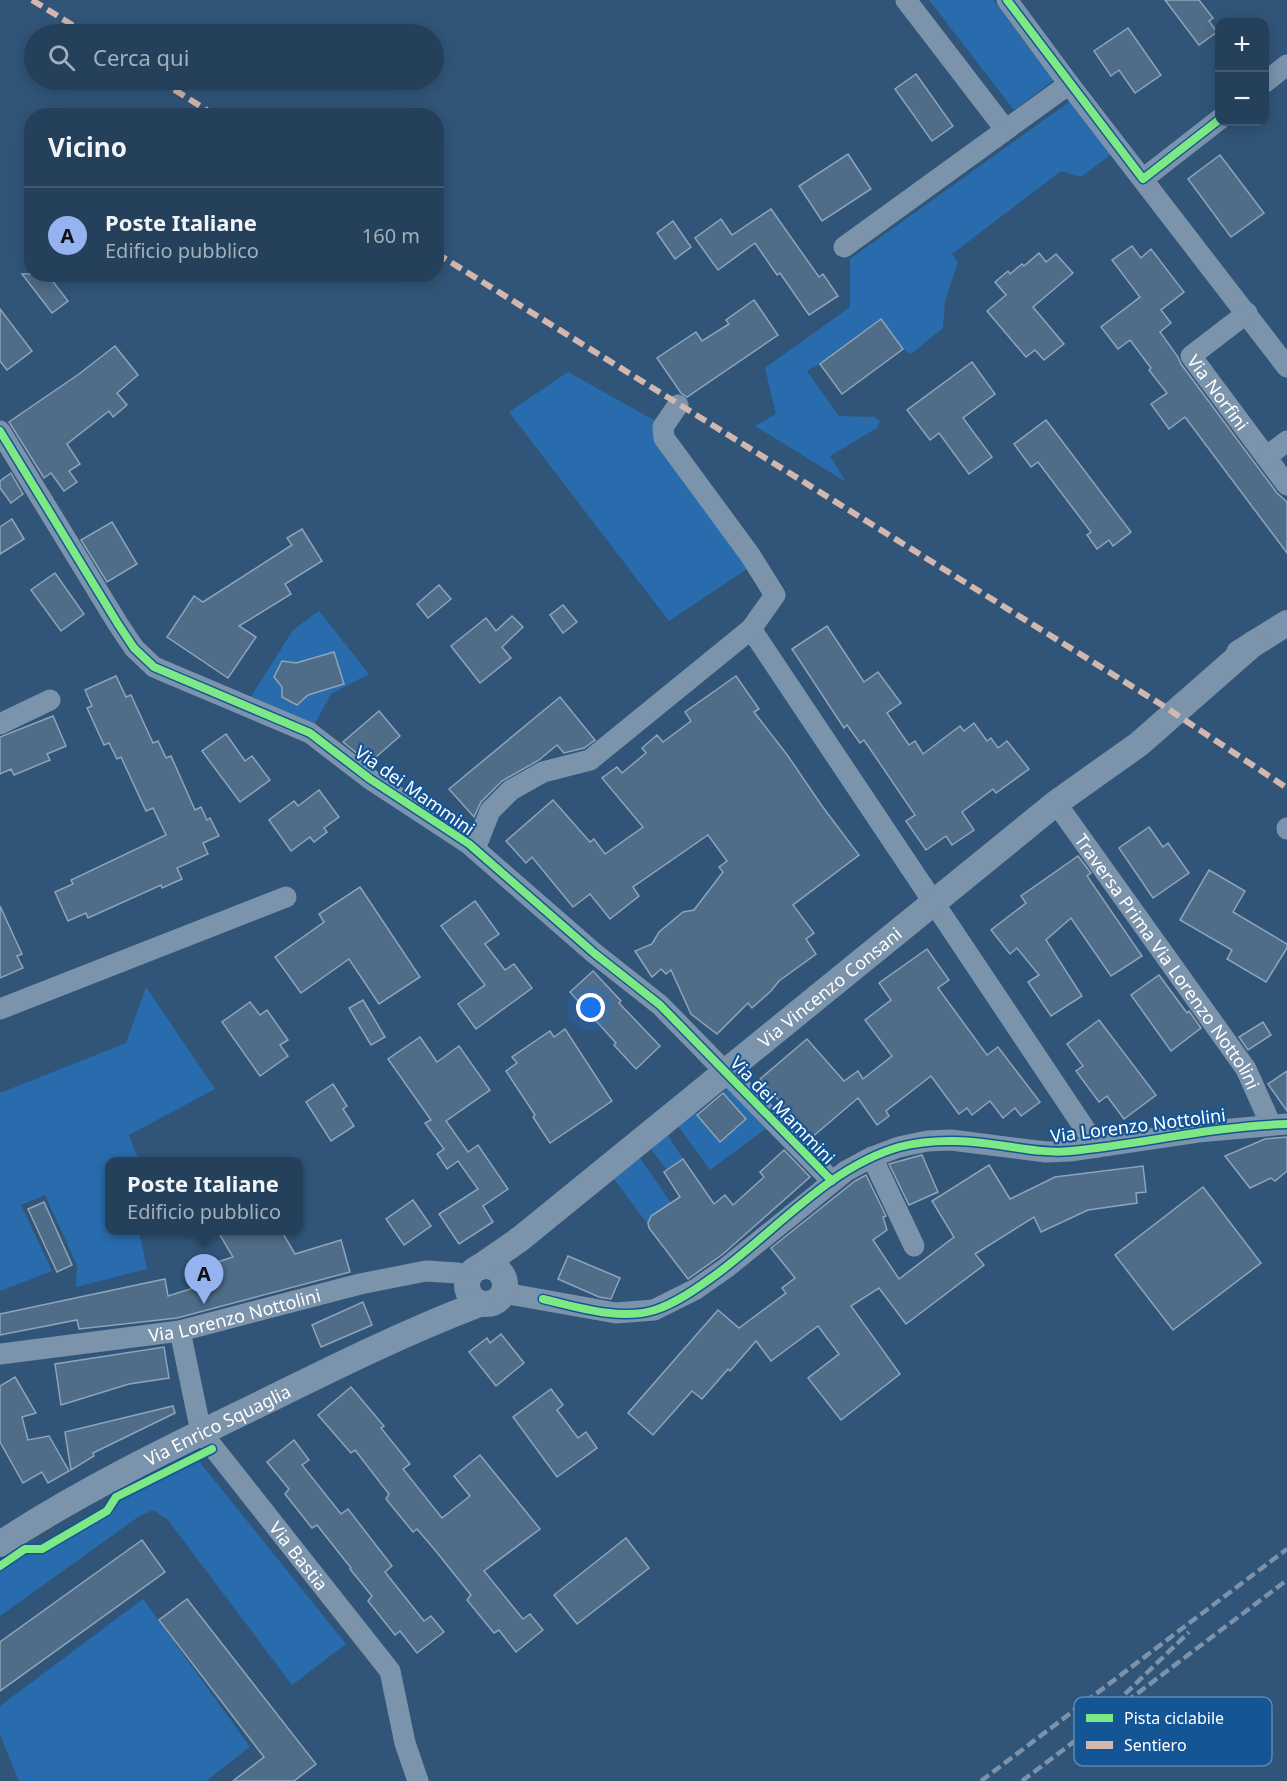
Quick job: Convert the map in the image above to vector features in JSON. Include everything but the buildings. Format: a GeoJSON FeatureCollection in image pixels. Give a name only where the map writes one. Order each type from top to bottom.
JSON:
{"type":"FeatureCollection","features":[{"type":"Feature","properties":{"kind":"street"},"geometry":{"type":"LineString","coordinates":[[906,0],[1005,129]]}},
{"type":"Feature","properties":{"kind":"street"},"geometry":{"type":"LineString","coordinates":[[1007,0],[1246,313],[1285,359]]}},
{"type":"Feature","properties":{"kind":"street"},"geometry":{"type":"LineString","coordinates":[[1269,79],[1287,65]]}},
{"type":"Feature","properties":{"kind":"street"},"geometry":{"type":"LineString","coordinates":[[844,247],[1069,84]]}},
{"type":"Feature","properties":{"kind":"street"},"geometry":{"type":"LineString","coordinates":[[1143,179],[1215,123]]}},
{"type":"Feature","properties":{"kind":"street","name":"Via Norfini"},"geometry":{"type":"LineString","coordinates":[[1246,313],[1191,356],[1287,485]]}},
{"type":"Feature","properties":{"kind":"street"},"geometry":{"type":"LineString","coordinates":[[475,849],[490,811],[511,790],[543,772],[590,760],[751,629],[775,595],[750,555],[664,438],[663,427],[678,405]]}},
{"type":"Feature","properties":{"kind":"street"},"geometry":{"type":"LineString","coordinates":[[1266,457],[1287,441]]}},
{"type":"Feature","properties":{"kind":"street","name":"Via dei Mammini"},"geometry":{"type":"LineString","coordinates":[[3,442],[117,624],[134,648],[154,666],[310,733],[370,778],[475,849],[594,953],[660,1005],[832,1181]]}},
{"type":"Feature","properties":{"kind":"street","name":"Via Vincenzo Consani"},"geometry":{"type":"LineString","coordinates":[[473,1285],[520,1239],[1056,803],[1162,705],[1287,623]]}},
{"type":"Feature","properties":{"kind":"street"},"geometry":{"type":"LineString","coordinates":[[751,629],[1097,1147]]}},
{"type":"Feature","properties":{"kind":"street"},"geometry":{"type":"LineString","coordinates":[[0,724],[50,700]]}},
{"type":"Feature","properties":{"kind":"street","name":"Traversa Prima Via Lorenzo Nottolini"},"geometry":{"type":"LineString","coordinates":[[1056,803],[1246,1069],[1279,1124]]}},
{"type":"Feature","properties":{"kind":"street"},"geometry":{"type":"LineString","coordinates":[[0,1008],[286,897]]}},
{"type":"Feature","properties":{"kind":"street","name":"Via Lorenzo Nottolini"},"geometry":{"type":"LineString","coordinates":[[504,1285],[543,1299],[576,1307],[616,1313],[654,1310],[696,1289],[846,1171],[872,1157],[899,1147],[951,1140],[1046,1152],[1279,1124]]}},
{"type":"Feature","properties":{"kind":"street"},"geometry":{"type":"LineString","coordinates":[[872,1157],[914,1246]]}},
{"type":"Feature","properties":{"kind":"street","name":"Via Vincenzo Consani"},"geometry":{"type":"LineString","coordinates":[[504,1285],[510,1258],[520,1239]]}},
{"type":"Feature","properties":{"kind":"street"},"geometry":{"type":"LineString","coordinates":[[492,1267],[497,1269],[504,1285],[496,1302],[485,1305],[473,1285],[492,1267]]}},
{"type":"Feature","properties":{"kind":"street","name":"Via Lorenzo Nottolini"},"geometry":{"type":"LineString","coordinates":[[0,1354],[180,1331],[360,1284],[426,1271],[458,1273],[473,1285]]}},
{"type":"Feature","properties":{"kind":"street","name":"Via Enrico Squaglia"},"geometry":{"type":"LineString","coordinates":[[0,1544],[28,1525],[201,1432],[439,1319],[473,1285]]}},
{"type":"Feature","properties":{"kind":"street","name":"Via Bastia"},"geometry":{"type":"LineString","coordinates":[[180,1331],[201,1432],[390,1671],[405,1743],[418,1781]]}},
{"type":"Feature","properties":{"kind":"shaded area"},"geometry":{"type":"Polygon","coordinates":[[[929,0],[993,0],[1054,80],[1014,110],[929,0]]]}},
{"type":"Feature","properties":{"kind":"shaded area"},"geometry":{"type":"Polygon","coordinates":[[[1072,100],[1113,153],[1081,177],[1061,171],[952,254],[958,262],[945,301],[943,328],[911,354],[903,349],[880,319],[820,364],[807,371],[839,416],[874,417],[880,421],[877,428],[830,456],[846,482],[755,426],[776,414],[765,368],[850,307],[850,259],[1072,100]]]}},
{"type":"Feature","properties":{"kind":"shaded area"},"geometry":{"type":"Polygon","coordinates":[[[568,372],[659,423],[750,567],[669,621],[509,412],[568,372]]]}},
{"type":"Feature","properties":{"kind":"shaded area"},"geometry":{"type":"Polygon","coordinates":[[[319,611],[369,674],[331,694],[312,729],[249,700],[293,630],[319,611]]]}},
{"type":"Feature","properties":{"kind":"shaded area"},"geometry":{"type":"Polygon","coordinates":[[[146,987],[215,1089],[129,1135],[137,1157],[105,1157],[105,1235],[140,1235],[147,1269],[76,1287],[77,1265],[45,1195],[21,1205],[52,1271],[0,1291],[0,1093],[126,1043],[146,987]]]}},
{"type":"Feature","properties":{"kind":"shaded area"},"geometry":{"type":"Polygon","coordinates":[[[730,1084],[768,1127],[710,1170],[678,1126],[695,1111],[721,1142],[746,1119],[723,1093],[730,1084]]]}},
{"type":"Feature","properties":{"kind":"shaded area"},"geometry":{"type":"Polygon","coordinates":[[[667,1134],[683,1159],[667,1170],[650,1148],[667,1134]]]}},
{"type":"Feature","properties":{"kind":"shaded area"},"geometry":{"type":"Polygon","coordinates":[[[640,1158],[671,1203],[651,1216],[649,1226],[614,1179],[640,1158]]]}},
{"type":"Feature","properties":{"kind":"shaded area"},"geometry":{"type":"Polygon","coordinates":[[[198,1460],[346,1644],[292,1685],[168,1520],[153,1510],[138,1517],[0,1616],[0,1569],[24,1554],[41,1554],[111,1514],[121,1501],[198,1460]]]}},
{"type":"Feature","properties":{"kind":"shaded area"},"geometry":{"type":"Polygon","coordinates":[[[143,1599],[250,1747],[206,1781],[19,1781],[0,1735],[0,1706],[143,1599]]]}},
{"type":"Feature","properties":{"kind":"railway"},"geometry":{"type":"LineString","coordinates":[[1092,1697],[1287,1549]]}},
{"type":"Feature","properties":{"kind":"railway"},"geometry":{"type":"LineString","coordinates":[[1133,1697],[1287,1580]]}},
{"type":"Feature","properties":{"kind":"railway"},"geometry":{"type":"LineString","coordinates":[[1125,1694],[1189,1632]]}},
{"type":"Feature","properties":{"kind":"railway"},"geometry":{"type":"LineString","coordinates":[[981,1781],[1074,1710]]}},
{"type":"Feature","properties":{"kind":"railway"},"geometry":{"type":"LineString","coordinates":[[1022,1781],[1074,1742]]}},
{"type":"Feature","properties":{"kind":"marked path"},"geometry":{"type":"LineString","coordinates":[[32,0],[71,24]]}},
{"type":"Feature","properties":{"kind":"marked path"},"geometry":{"type":"LineString","coordinates":[[175,90],[203,108]]}},
{"type":"Feature","properties":{"kind":"marked path"},"geometry":{"type":"LineString","coordinates":[[444,258],[1162,705],[1287,788]]}},
{"type":"Feature","properties":{"kind":"cycle path"},"geometry":{"type":"LineString","coordinates":[[1007,0],[1143,179],[1215,123]]}},
{"type":"Feature","properties":{"kind":"cycle path"},"geometry":{"type":"LineString","coordinates":[[0,431],[118,624],[134,648],[154,667],[310,733],[370,779],[469,844],[594,953],[660,1005],[832,1181]]}},
{"type":"Feature","properties":{"kind":"cycle path"},"geometry":{"type":"LineString","coordinates":[[543,1299],[613,1313],[642,1313],[663,1307],[714,1276],[802,1203],[848,1170],[899,1147],[927,1142],[956,1141],[1064,1152],[1233,1128],[1287,1124]]}},
{"type":"Feature","properties":{"kind":"cycle path"},"geometry":{"type":"LineString","coordinates":[[0,1566],[25,1549],[42,1549],[107,1511],[116,1497],[212,1449]]}},
{"type":"Feature","properties":{"kind":"place","name":"Poste Italiane"},"geometry":{"type":"Point","coordinates":[204,1304]}}]}
